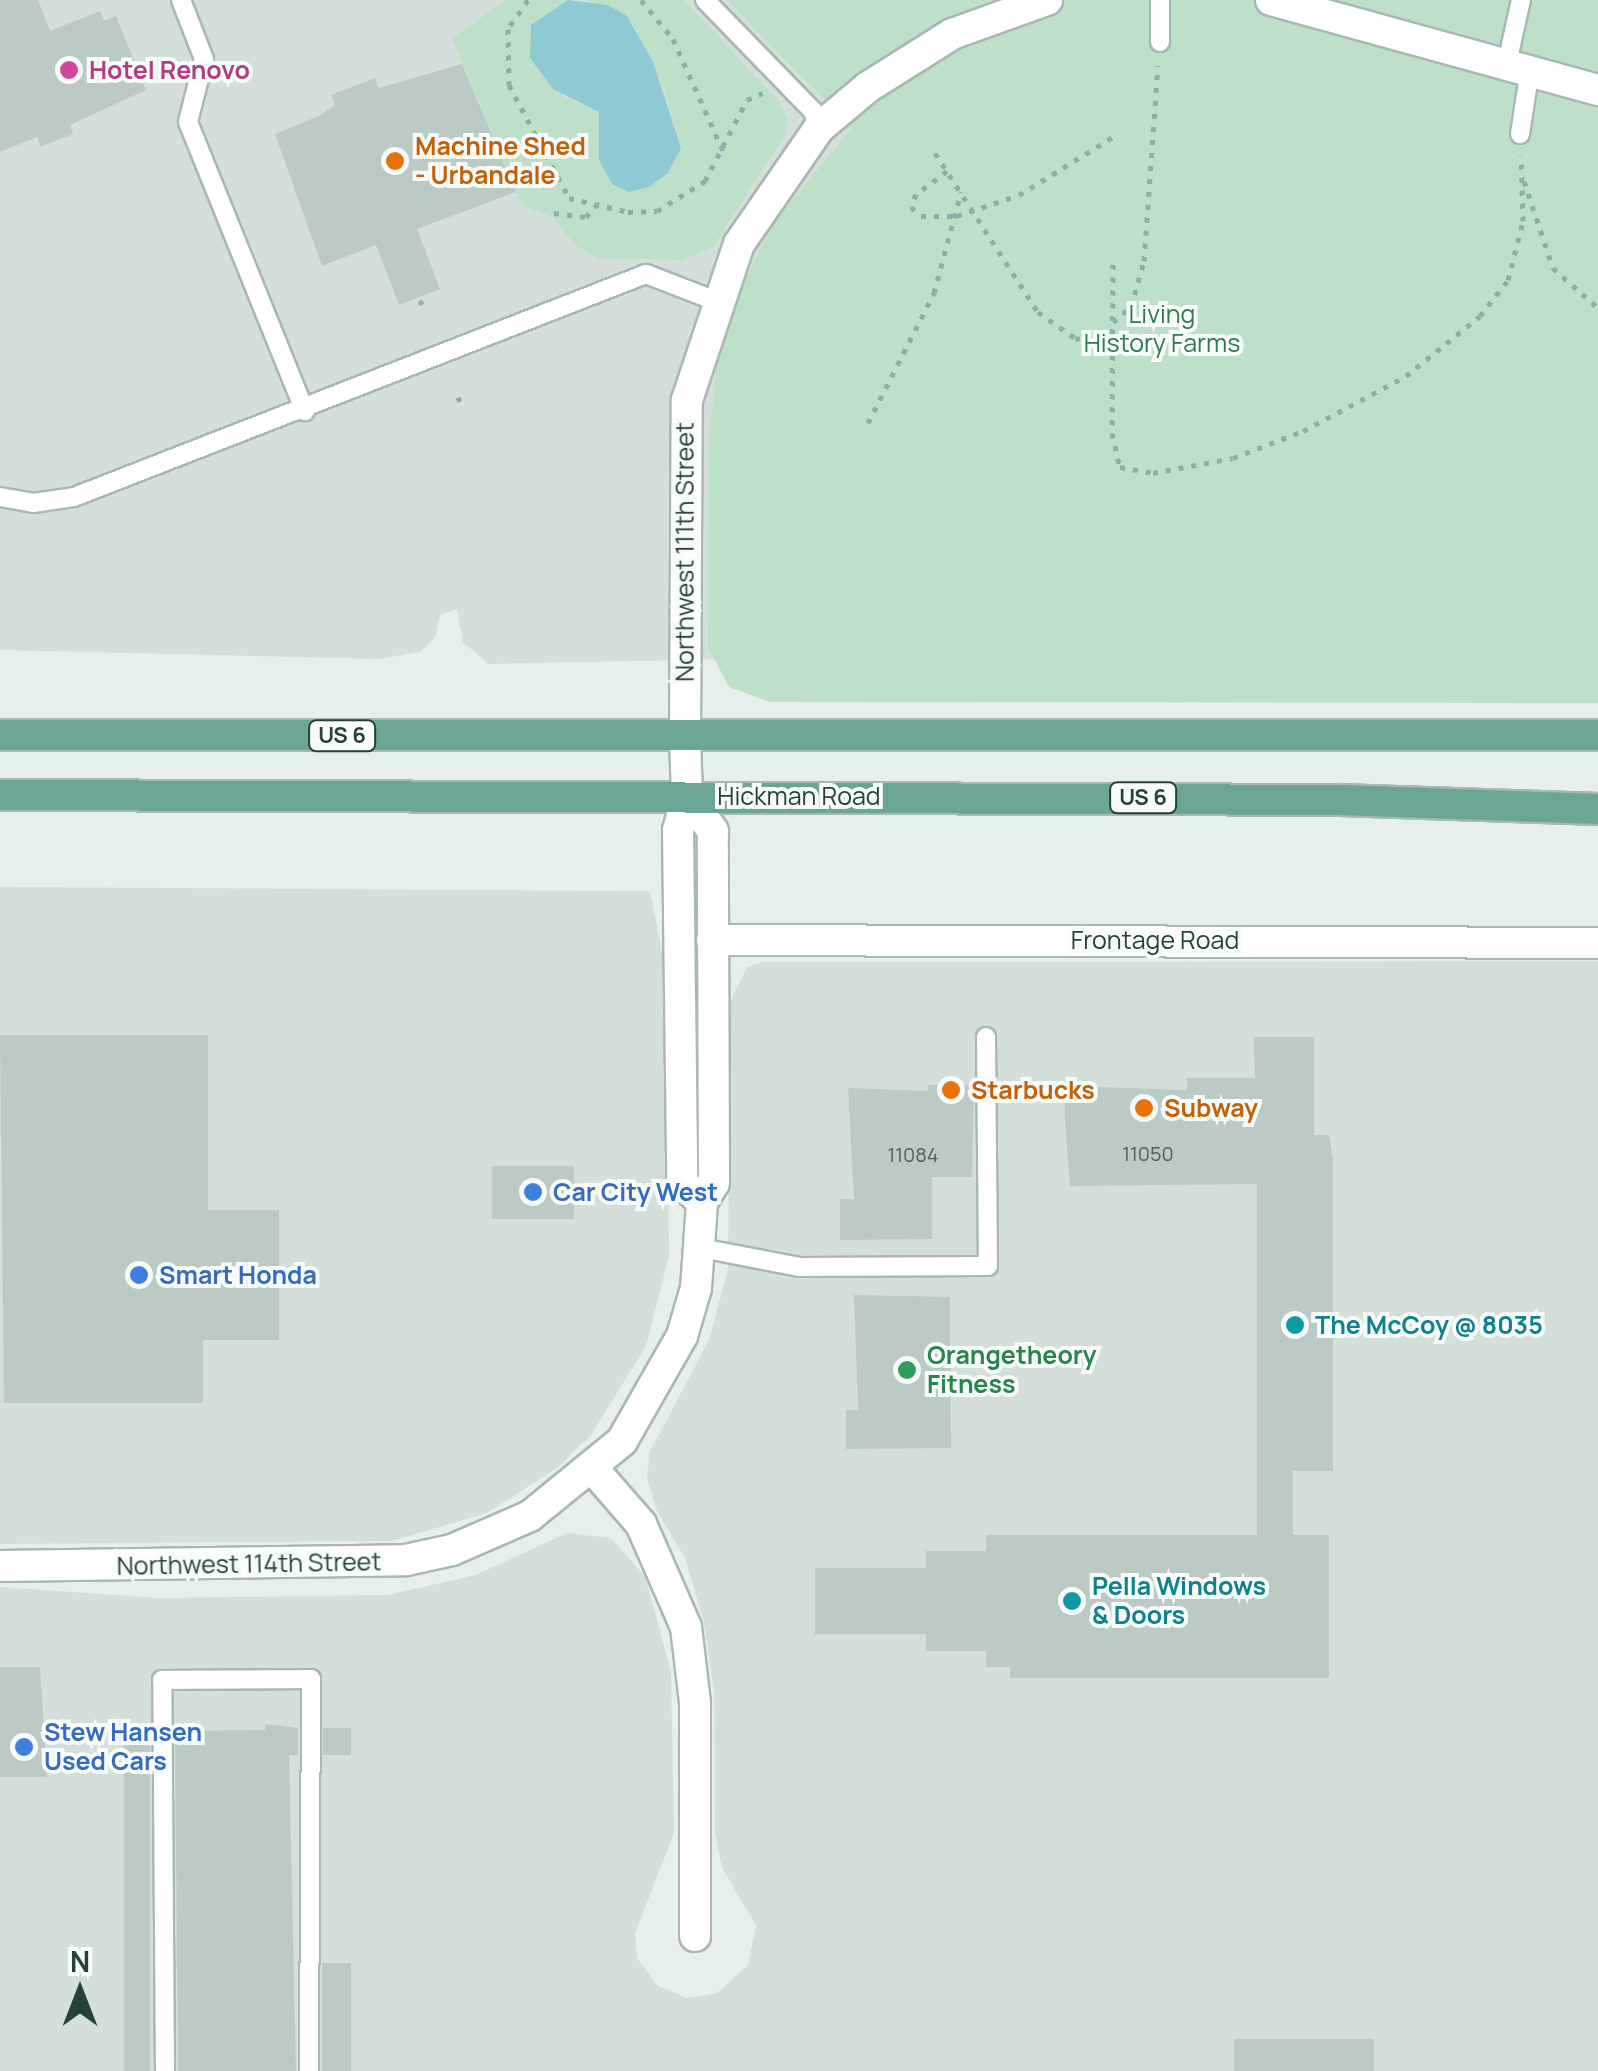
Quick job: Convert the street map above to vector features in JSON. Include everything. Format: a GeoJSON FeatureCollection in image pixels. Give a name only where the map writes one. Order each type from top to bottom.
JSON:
{"type":"FeatureCollection","features":[{"type":"Feature","properties":{"kind":"main road","name":"US 6"},"geometry":{"type":"LineString","coordinates":[[0,735],[1598,735]]}},
{"type":"Feature","properties":{"kind":"main road","name":"Hickman Road"},"geometry":{"type":"LineString","coordinates":[[0,795],[1341,800],[1598,809]]}},
{"type":"Feature","properties":{"kind":"street","name":"Northwest 111th Street"},"geometry":{"type":"LineString","coordinates":[[702,1202],[682,1182],[678,830],[687,795],[684,438],[690,386],[716,301],[757,212],[819,128],[936,42],[1047,0]]}},
{"type":"Feature","properties":{"kind":"street"},"geometry":{"type":"LineString","coordinates":[[1271,0],[1598,90]]}},
{"type":"Feature","properties":{"kind":"street","name":"Northwest 111th Street"},"geometry":{"type":"LineString","coordinates":[[594,1470],[650,1402],[682,1336],[701,1248],[702,1202],[714,1183],[713,830],[687,795]]}},
{"type":"Feature","properties":{"kind":"street","name":"Frontage Road"},"geometry":{"type":"LineString","coordinates":[[712,940],[1598,943]]}},
{"type":"Feature","properties":{"kind":"street"},"geometry":{"type":"LineString","coordinates":[[594,1470],[641,1524],[686,1628],[695,1703],[695,1936]]}},
{"type":"Feature","properties":{"kind":"street","name":"Northwest 114th Street"},"geometry":{"type":"LineString","coordinates":[[0,1566],[406,1560],[494,1535],[594,1470]]}},
{"type":"Feature","properties":{"kind":"lane"},"geometry":{"type":"LineString","coordinates":[[181,0],[204,59],[188,122],[305,411]]}},
{"type":"Feature","properties":{"kind":"lane"},"geometry":{"type":"LineString","coordinates":[[705,0],[813,111],[819,128]]}},
{"type":"Feature","properties":{"kind":"lane"},"geometry":{"type":"LineString","coordinates":[[1160,0],[1160,42]]}},
{"type":"Feature","properties":{"kind":"lane"},"geometry":{"type":"LineString","coordinates":[[1520,134],[1521,0]]}},
{"type":"Feature","properties":{"kind":"lane"},"geometry":{"type":"LineString","coordinates":[[0,497],[32,503],[66,500],[305,411],[355,386],[646,274],[716,301]]}},
{"type":"Feature","properties":{"kind":"lane"},"geometry":{"type":"LineString","coordinates":[[701,1248],[800,1267],[988,1266],[986,1036]]}},
{"type":"Feature","properties":{"kind":"lane"},"geometry":{"type":"LineString","coordinates":[[165,2071],[162,1680],[311,1678],[309,2071]]}},
{"type":"Feature","properties":{"kind":"path"},"geometry":{"type":"LineString","coordinates":[[528,0],[508,30],[509,85],[560,188],[596,206],[657,212],[705,180],[747,100],[768,90]]}},
{"type":"Feature","properties":{"kind":"path"},"geometry":{"type":"LineString","coordinates":[[641,0],[673,39],[723,151]]}},
{"type":"Feature","properties":{"kind":"path"},"geometry":{"type":"LineString","coordinates":[[1113,322],[1131,307],[1144,261],[1160,42]]}},
{"type":"Feature","properties":{"kind":"path"},"geometry":{"type":"LineString","coordinates":[[1113,264],[1112,433],[1120,467],[1153,473],[1233,458],[1303,431],[1406,376],[1480,316],[1508,280],[1522,221],[1520,134]]}},
{"type":"Feature","properties":{"kind":"path"},"geometry":{"type":"LineString","coordinates":[[948,171],[924,186],[911,208],[921,216],[957,216],[1020,195],[1113,137]]}},
{"type":"Feature","properties":{"kind":"path"},"geometry":{"type":"LineString","coordinates":[[936,153],[1038,312],[1075,338],[1113,346]]}},
{"type":"Feature","properties":{"kind":"path"},"geometry":{"type":"LineString","coordinates":[[1521,154],[1537,233],[1553,268],[1598,308]]}},
{"type":"Feature","properties":{"kind":"path"},"geometry":{"type":"LineString","coordinates":[[868,423],[934,294],[961,192]]}},
{"type":"Feature","properties":{"kind":"path"},"geometry":{"type":"LineString","coordinates":[[554,213],[586,217],[596,206]]}},
{"type":"Feature","properties":{"kind":"shaded area"},"geometry":{"type":"Polygon","coordinates":[[[0,0],[727,0],[867,143],[738,659],[488,664],[463,642],[457,609],[440,615],[435,638],[420,652],[379,659],[0,650],[0,0]]]}},
{"type":"Feature","properties":{"kind":"shaded area"},"geometry":{"type":"Polygon","coordinates":[[[0,887],[650,891],[667,977],[669,1256],[646,1346],[591,1435],[557,1468],[487,1513],[392,1541],[0,1544],[0,887]]]}},
{"type":"Feature","properties":{"kind":"shaded area"},"geometry":{"type":"Polygon","coordinates":[[[1598,961],[1598,2071],[0,2071],[0,1587],[160,1598],[388,1595],[476,1575],[567,1533],[611,1538],[645,1576],[671,1672],[674,1833],[635,1933],[637,1958],[658,1986],[687,1998],[717,1993],[748,1965],[756,1925],[722,1868],[715,1834],[714,1691],[704,1623],[685,1558],[656,1509],[647,1477],[650,1451],[709,1340],[728,1269],[730,1002],[747,968],[761,962],[1598,961]]]}},
{"type":"Feature","properties":{"kind":"green space"},"geometry":{"type":"Polygon","coordinates":[[[507,0],[568,0],[531,25],[530,58],[564,97],[599,112],[599,160],[629,192],[668,173],[681,148],[664,89],[632,23],[588,0],[683,0],[779,101],[787,118],[784,137],[713,247],[682,260],[597,258],[575,245],[552,217],[522,205],[452,38],[507,0]]]}},
{"type":"Feature","properties":{"kind":"green space","name":"Living History Farms"},"geometry":{"type":"Polygon","coordinates":[[[727,0],[1598,0],[1598,703],[770,702],[729,687],[708,647],[709,436],[717,366],[744,281],[776,220],[852,128],[727,0]]]}},
{"type":"Feature","properties":{"kind":"water"},"geometry":{"type":"Polygon","coordinates":[[[568,0],[608,5],[627,16],[653,62],[681,148],[668,173],[649,187],[629,192],[612,184],[599,160],[599,112],[553,89],[530,58],[531,25],[568,0]]]}},
{"type":"Feature","properties":{"kind":"building","name":"Hotel Renovo"},"geometry":{"type":"Polygon","coordinates":[[[0,0],[38,0],[50,31],[100,11],[104,21],[116,16],[146,90],[70,125],[73,134],[40,147],[37,137],[0,152],[0,0]]]}},
{"type":"Feature","properties":{"kind":"building","name":"Machine Shed - Urbandale"},"geometry":{"type":"Polygon","coordinates":[[[462,64],[516,192],[417,229],[440,289],[399,305],[376,245],[322,266],[275,134],[321,115],[335,105],[331,95],[375,78],[379,88],[462,64]]]}},
{"type":"Feature","properties":{"kind":"building","name":"Smart Honda"},"geometry":{"type":"Polygon","coordinates":[[[0,1035],[208,1035],[208,1210],[279,1210],[279,1340],[203,1340],[203,1403],[4,1403],[0,1035]]]}},
{"type":"Feature","properties":{"kind":"building"},"geometry":{"type":"Polygon","coordinates":[[[1254,1037],[1314,1037],[1314,1135],[1329,1135],[1333,1159],[1333,1471],[1293,1471],[1293,1535],[1329,1535],[1329,1678],[1010,1678],[1010,1667],[986,1667],[986,1651],[926,1651],[926,1634],[815,1634],[815,1568],[926,1568],[926,1551],[986,1551],[986,1535],[1257,1535],[1257,1184],[1070,1186],[1065,1123],[1065,1086],[1187,1090],[1187,1078],[1255,1078],[1254,1037]]]}},
{"type":"Feature","properties":{"kind":"building"},"geometry":{"type":"Polygon","coordinates":[[[928,1085],[974,1085],[972,1177],[932,1177],[932,1239],[840,1240],[840,1199],[854,1199],[848,1088],[928,1091],[928,1085]]]}},
{"type":"Feature","properties":{"kind":"building","name":"Car City West"},"geometry":{"type":"Polygon","coordinates":[[[492,1166],[574,1166],[574,1219],[492,1219],[492,1166]]]}},
{"type":"Feature","properties":{"kind":"building"},"geometry":{"type":"Polygon","coordinates":[[[854,1295],[950,1297],[951,1448],[846,1449],[846,1410],[858,1410],[854,1295]]]}},
{"type":"Feature","properties":{"kind":"building","name":"Stew Hansen Used Cars"},"geometry":{"type":"Polygon","coordinates":[[[0,1667],[40,1667],[47,1777],[0,1777],[0,1667]]]}},
{"type":"Feature","properties":{"kind":"building"},"geometry":{"type":"Polygon","coordinates":[[[265,1724],[298,1728],[298,1755],[289,1755],[296,2071],[178,2071],[175,1731],[265,1730],[265,1724]]]}},
{"type":"Feature","properties":{"kind":"building"},"geometry":{"type":"Polygon","coordinates":[[[323,1728],[351,1728],[351,1755],[323,1755],[323,1728]]]}},
{"type":"Feature","properties":{"kind":"building"},"geometry":{"type":"Polygon","coordinates":[[[124,1731],[150,1731],[150,2071],[124,2071],[124,1731]]]}},
{"type":"Feature","properties":{"kind":"building"},"geometry":{"type":"Polygon","coordinates":[[[322,1963],[351,1963],[351,2071],[322,2071],[322,1963]]]}},
{"type":"Feature","properties":{"kind":"building"},"geometry":{"type":"Polygon","coordinates":[[[1234,2039],[1374,2039],[1374,2071],[1234,2071],[1234,2039]]]}},
{"type":"Feature","properties":{"kind":"place","name":"Hotel Renovo"},"geometry":{"type":"Point","coordinates":[69,70]}},
{"type":"Feature","properties":{"kind":"place","name":"Machine Shed - Urbandale"},"geometry":{"type":"Point","coordinates":[395,161]}},
{"type":"Feature","properties":{"kind":"place","name":"Starbucks"},"geometry":{"type":"Point","coordinates":[951,1090]}},
{"type":"Feature","properties":{"kind":"place","name":"Subway"},"geometry":{"type":"Point","coordinates":[1144,1108]}},
{"type":"Feature","properties":{"kind":"place","name":"Car City West"},"geometry":{"type":"Point","coordinates":[533,1192]}},
{"type":"Feature","properties":{"kind":"place","name":"Smart Honda"},"geometry":{"type":"Point","coordinates":[139,1275]}},
{"type":"Feature","properties":{"kind":"place","name":"The McCoy @ 8035"},"geometry":{"type":"Point","coordinates":[1295,1325]}},
{"type":"Feature","properties":{"kind":"place","name":"Orangetheory Fitness"},"geometry":{"type":"Point","coordinates":[907,1370]}},
{"type":"Feature","properties":{"kind":"place","name":"Pella Windows & Doors"},"geometry":{"type":"Point","coordinates":[1072,1601]}},
{"type":"Feature","properties":{"kind":"place","name":"Stew Hansen Used Cars"},"geometry":{"type":"Point","coordinates":[24,1747]}}]}
